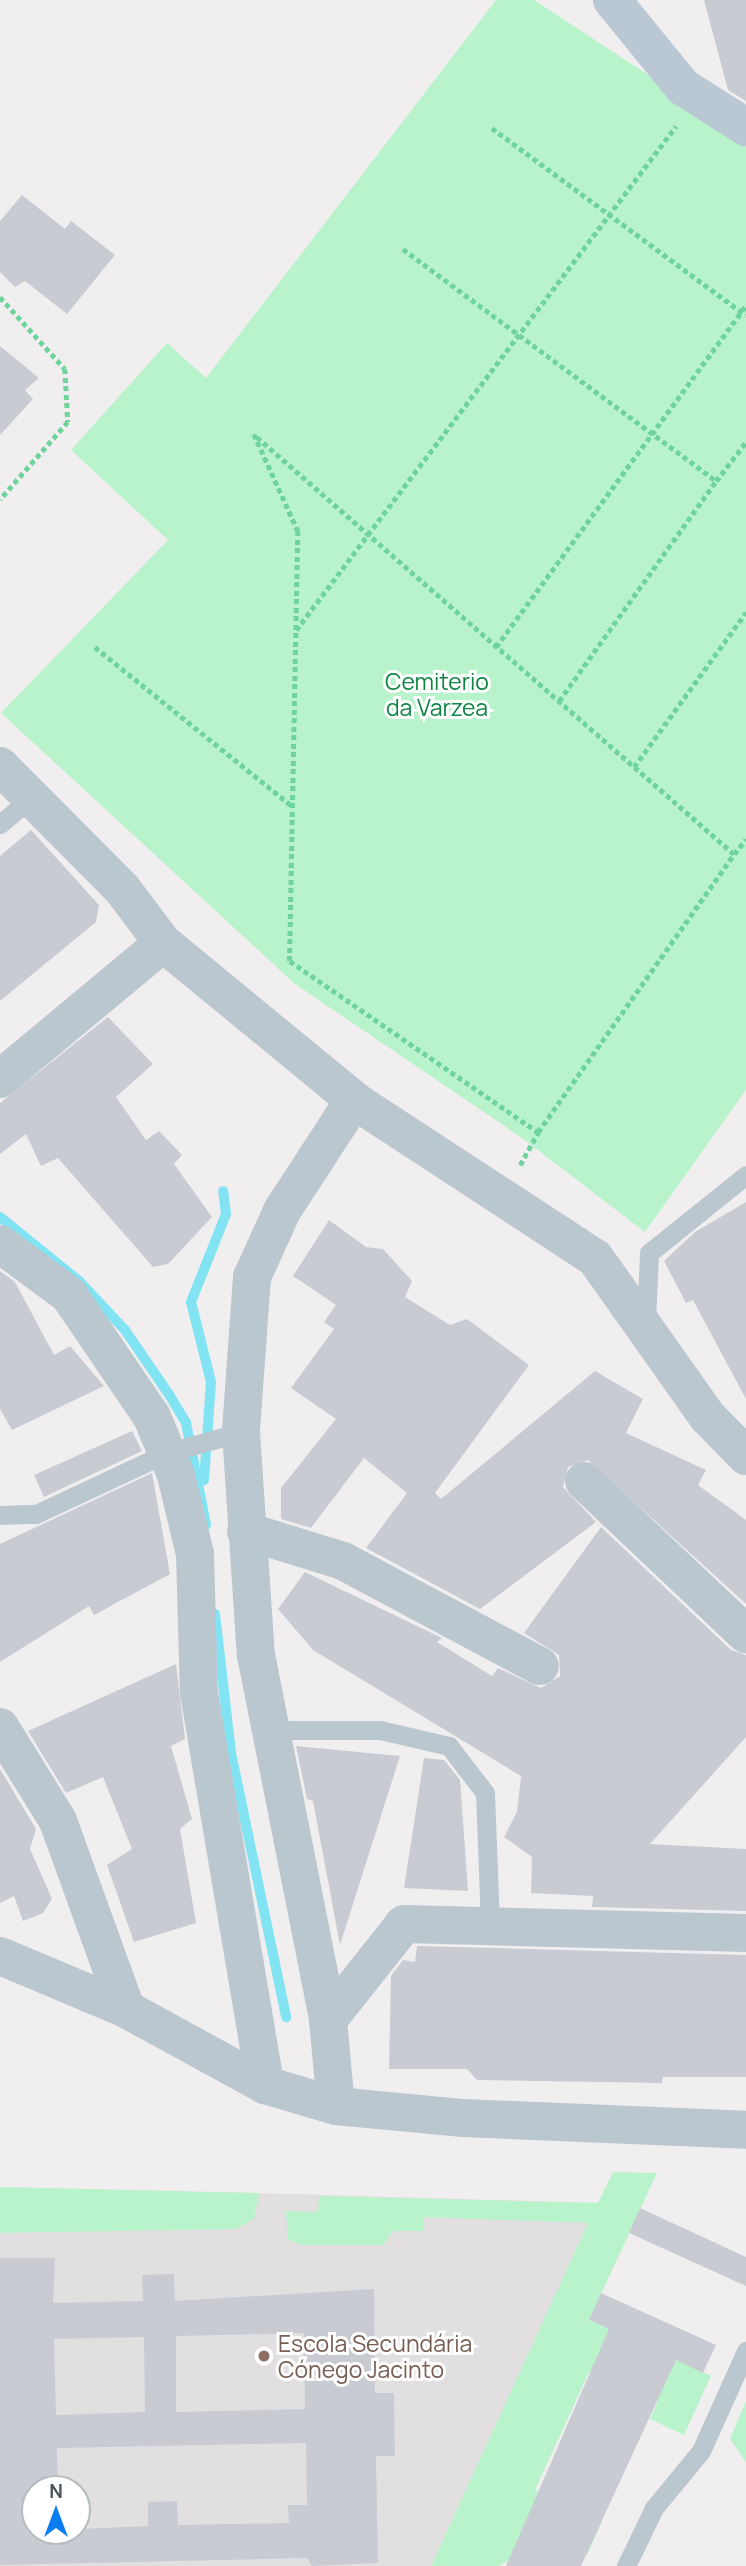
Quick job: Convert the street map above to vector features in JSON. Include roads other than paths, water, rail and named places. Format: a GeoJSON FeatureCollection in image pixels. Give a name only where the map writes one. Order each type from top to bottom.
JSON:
{"type":"FeatureCollection","features":[{"type":"Feature","properties":{"kind":"street"},"geometry":{"type":"LineString","coordinates":[[611,0],[683,87],[746,127]]}},
{"type":"Feature","properties":{"kind":"street"},"geometry":{"type":"LineString","coordinates":[[0,766],[123,890],[163,943],[354,1100],[595,1258],[645,1333],[706,1416],[746,1456]]}},
{"type":"Feature","properties":{"kind":"street"},"geometry":{"type":"LineString","coordinates":[[0,1079],[163,943]]}},
{"type":"Feature","properties":{"kind":"street"},"geometry":{"type":"LineString","coordinates":[[336,2106],[328,2020],[267,1730],[246,1531],[241,1432],[252,1277],[282,1211],[354,1100]]}},
{"type":"Feature","properties":{"kind":"street"},"geometry":{"type":"LineString","coordinates":[[0,1244],[69,1295],[152,1417],[166,1452],[195,1554],[199,1693],[265,2085]]}},
{"type":"Feature","properties":{"kind":"street"},"geometry":{"type":"LineString","coordinates":[[584,1480],[746,1634]]}},
{"type":"Feature","properties":{"kind":"street"},"geometry":{"type":"LineString","coordinates":[[246,1531],[343,1561],[540,1666]]}},
{"type":"Feature","properties":{"kind":"street"},"geometry":{"type":"LineString","coordinates":[[0,1727],[58,1821],[126,2009]]}},
{"type":"Feature","properties":{"kind":"street"},"geometry":{"type":"LineString","coordinates":[[328,2020],[404,1924],[746,1933]]}},
{"type":"Feature","properties":{"kind":"street"},"geometry":{"type":"LineString","coordinates":[[0,1956],[126,2009],[265,2085],[336,2106],[463,2119],[746,2130]]}},
{"type":"Feature","properties":{"kind":"lane"},"geometry":{"type":"LineString","coordinates":[[0,824],[31,798]]}},
{"type":"Feature","properties":{"kind":"lane"},"geometry":{"type":"LineString","coordinates":[[645,1333],[649,1253],[746,1175]]}},
{"type":"Feature","properties":{"kind":"lane"},"geometry":{"type":"LineString","coordinates":[[0,1515],[36,1514],[166,1452],[241,1432]]}},
{"type":"Feature","properties":{"kind":"lane"},"geometry":{"type":"LineString","coordinates":[[267,1730],[380,1730],[449,1746],[485,1793],[490,1926]]}},
{"type":"Feature","properties":{"kind":"lane"},"geometry":{"type":"LineString","coordinates":[[626,2566],[654,2508],[701,2451],[746,2351]]}},
{"type":"Feature","properties":{"kind":"waterway"},"geometry":{"type":"LineString","coordinates":[[204,1480],[211,1382],[191,1302],[226,1214],[223,1191]]}},
{"type":"Feature","properties":{"kind":"waterway"},"geometry":{"type":"LineString","coordinates":[[0,1217],[79,1281],[125,1330],[170,1396],[186,1423],[206,1525]]}},
{"type":"Feature","properties":{"kind":"waterway"},"geometry":{"type":"LineString","coordinates":[[215,1614],[231,1753],[286,2017]]}},
{"type":"Feature","properties":{"kind":"place","name":"Escola Secundária Cónego Jacinto"},"geometry":{"type":"Point","coordinates":[264,2356]}},
{"type":"Feature","properties":{"kind":"park label","name":"Cemiterio da Varzea"},"geometry":{"type":"Point","coordinates":[437,694]}}]}
